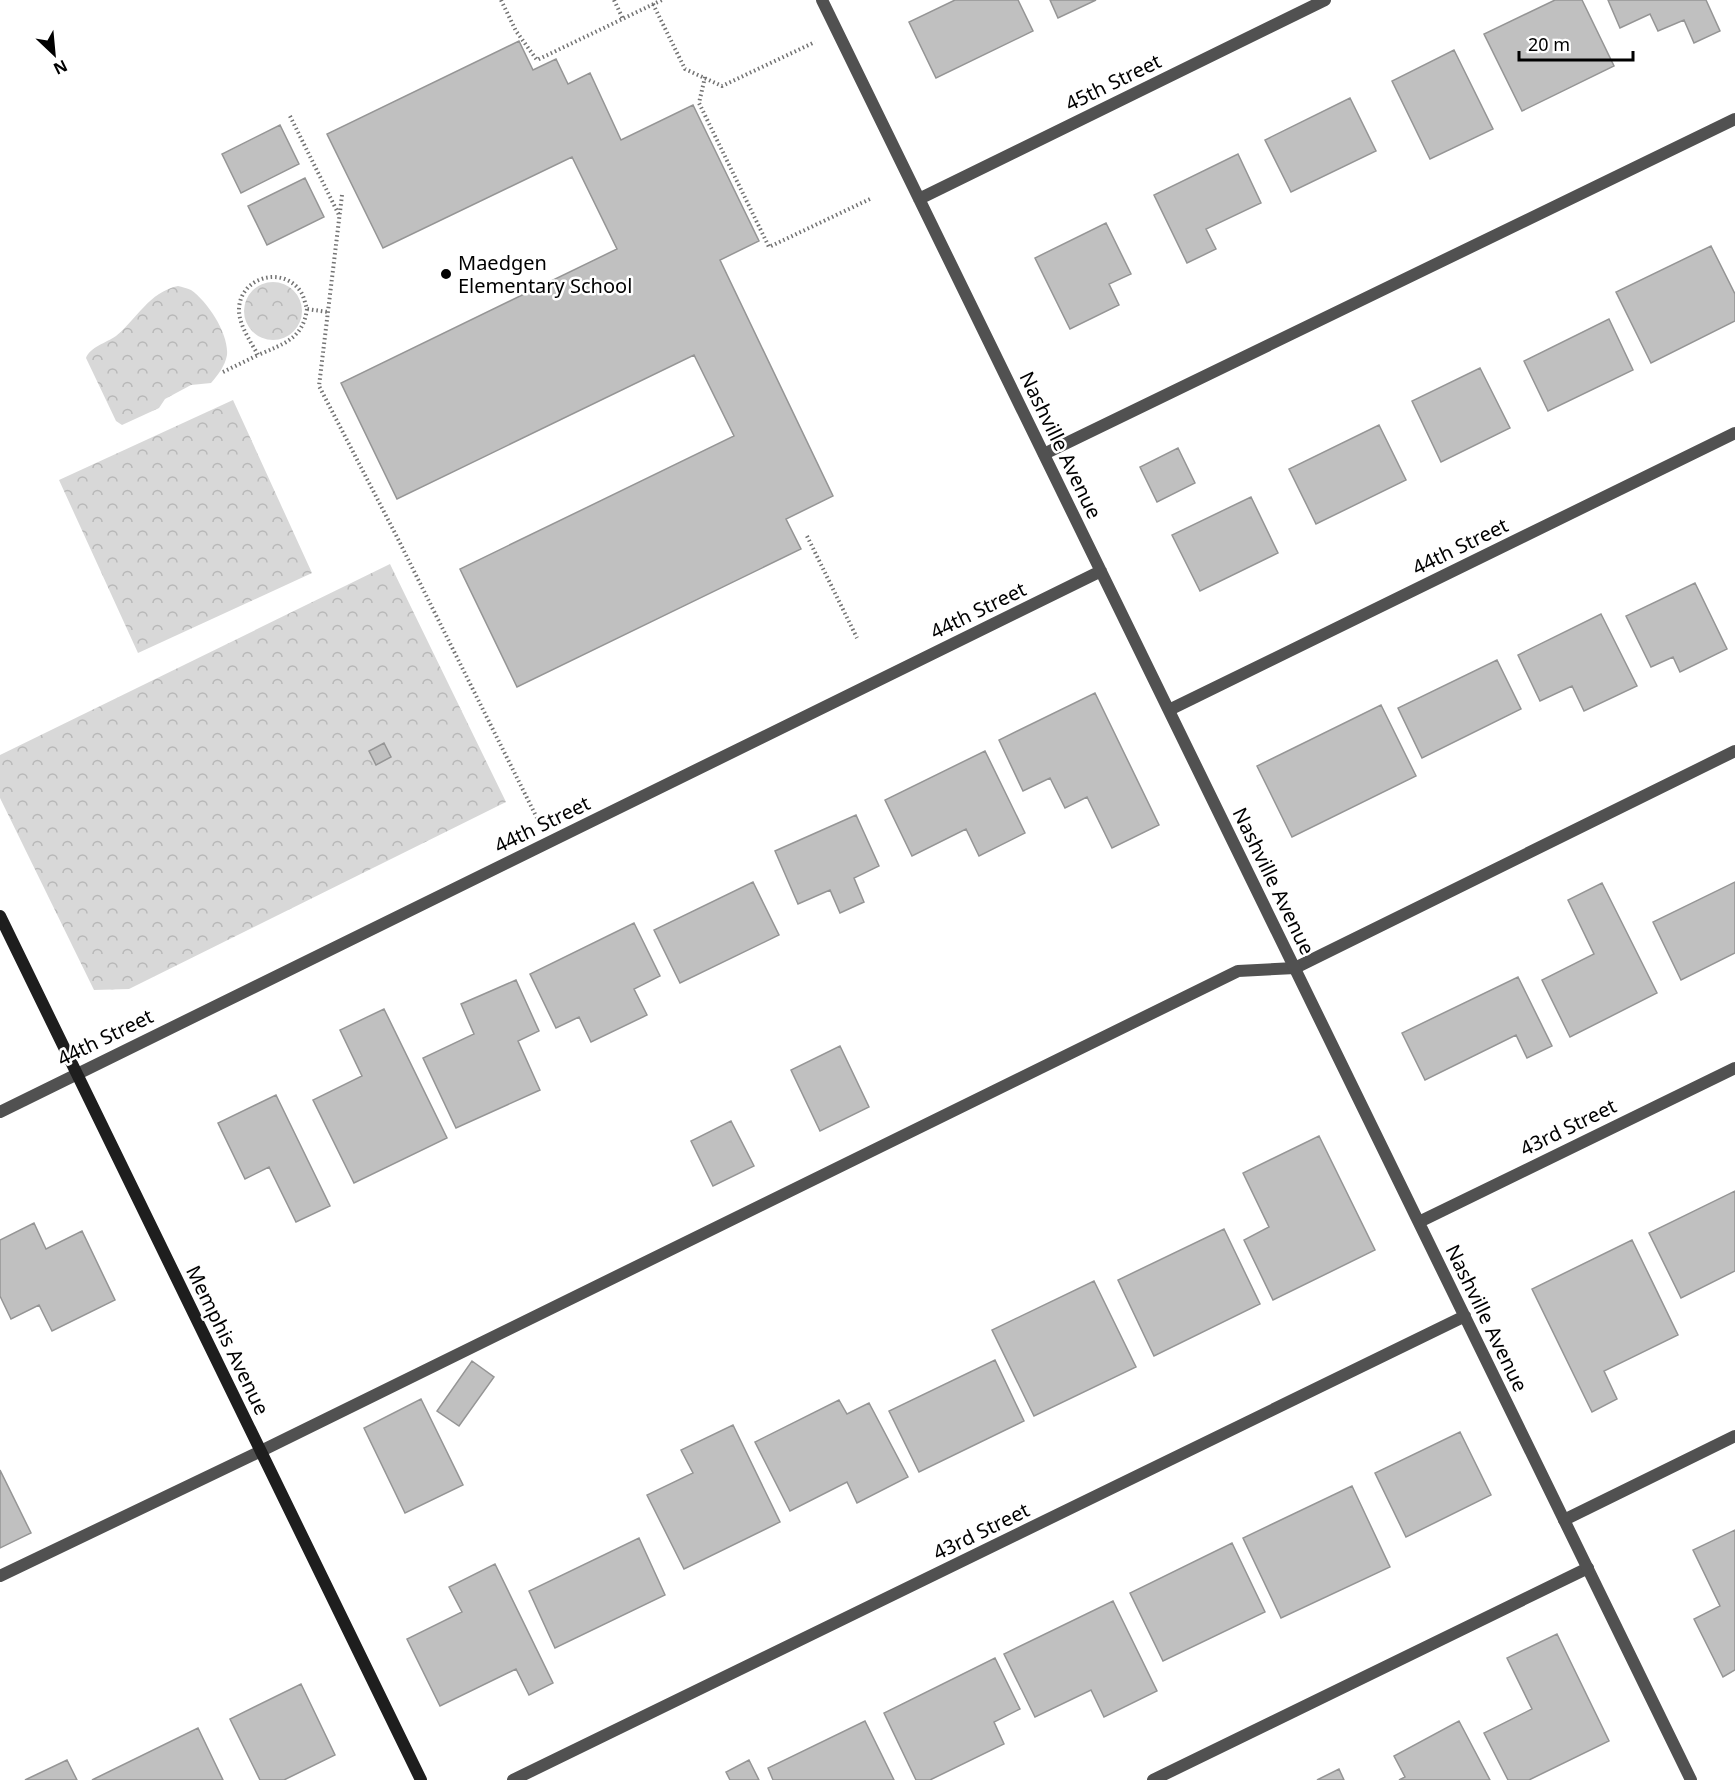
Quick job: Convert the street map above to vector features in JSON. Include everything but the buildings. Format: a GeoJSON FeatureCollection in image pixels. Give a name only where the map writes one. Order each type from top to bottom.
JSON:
{"type":"FeatureCollection","features":[{"type":"Feature","properties":{"kind":"street","name":"Nashville Avenue"},"geometry":{"type":"LineString","coordinates":[[822,0],[1691,1780]]}},
{"type":"Feature","properties":{"kind":"street","name":"45th Street"},"geometry":{"type":"LineString","coordinates":[[919,199],[1325,0]]}},
{"type":"Feature","properties":{"kind":"street"},"geometry":{"type":"LineString","coordinates":[[1044,454],[1735,119]]}},
{"type":"Feature","properties":{"kind":"street","name":"44th Street"},"geometry":{"type":"LineString","coordinates":[[1169,710],[1735,433]]}},
{"type":"Feature","properties":{"kind":"street","name":"44th Street"},"geometry":{"type":"LineString","coordinates":[[0,1112],[1101,571]]}},
{"type":"Feature","properties":{"kind":"street"},"geometry":{"type":"LineString","coordinates":[[0,1576],[1238,971],[1295,968],[1735,751]]}},
{"type":"Feature","properties":{"kind":"street","name":"Memphis Avenue"},"geometry":{"type":"LineString","coordinates":[[0,916],[421,1780]]}},
{"type":"Feature","properties":{"kind":"street","name":"43rd Street"},"geometry":{"type":"LineString","coordinates":[[1419,1222],[1735,1068]]}},
{"type":"Feature","properties":{"kind":"street","name":"43rd Street"},"geometry":{"type":"LineString","coordinates":[[513,1780],[1465,1316]]}},
{"type":"Feature","properties":{"kind":"street"},"geometry":{"type":"LineString","coordinates":[[1564,1520],[1735,1436]]}},
{"type":"Feature","properties":{"kind":"street"},"geometry":{"type":"LineString","coordinates":[[1153,1780],[1588,1568]]}},
{"type":"Feature","properties":{"kind":"path"},"geometry":{"type":"LineString","coordinates":[[501,0],[516,31],[537,60],[662,0]]}},
{"type":"Feature","properties":{"kind":"path"},"geometry":{"type":"LineString","coordinates":[[614,0],[623,19]]}},
{"type":"Feature","properties":{"kind":"path"},"geometry":{"type":"LineString","coordinates":[[653,4],[685,69],[722,86],[837,32]]}},
{"type":"Feature","properties":{"kind":"path"},"geometry":{"type":"LineString","coordinates":[[705,77],[699,103],[769,247],[870,199]]}},
{"type":"Feature","properties":{"kind":"path"},"geometry":{"type":"LineString","coordinates":[[290,116],[340,217]]}},
{"type":"Feature","properties":{"kind":"path"},"geometry":{"type":"LineString","coordinates":[[342,195],[318,386],[397,537],[528,802],[550,841]]}},
{"type":"Feature","properties":{"kind":"path"},"geometry":{"type":"LineString","coordinates":[[223,372],[292,340],[306,321],[307,309],[300,290],[282,278],[270,276],[260,278],[248,287],[241,298],[238,310],[241,322],[258,355]]}},
{"type":"Feature","properties":{"kind":"path"},"geometry":{"type":"LineString","coordinates":[[307,309],[328,312]]}},
{"type":"Feature","properties":{"kind":"path"},"geometry":{"type":"LineString","coordinates":[[807,536],[858,638]]}},
{"type":"Feature","properties":{"kind":"green space"},"geometry":{"type":"Polygon","coordinates":[[[267,282],[279,282],[294,290],[302,305],[302,317],[294,332],[279,340],[267,340],[252,332],[244,317],[244,305],[252,290],[267,282]]]}},
{"type":"Feature","properties":{"kind":"green space"},"geometry":{"type":"Polygon","coordinates":[[[178,286],[198,295],[216,319],[227,347],[225,363],[211,383],[191,385],[165,399],[159,408],[122,425],[116,421],[86,358],[95,348],[124,329],[151,300],[168,289],[178,286]]]}},
{"type":"Feature","properties":{"kind":"green space"},"geometry":{"type":"Polygon","coordinates":[[[233,400],[312,573],[138,653],[59,480],[233,400]]]}},
{"type":"Feature","properties":{"kind":"green space"},"geometry":{"type":"Polygon","coordinates":[[[390,564],[506,802],[129,989],[94,990],[0,798],[0,755],[390,564]]]}},
{"type":"Feature","properties":{"kind":"place","name":"Maedgen Elementary School"},"geometry":{"type":"Point","coordinates":[446,274]}}]}
